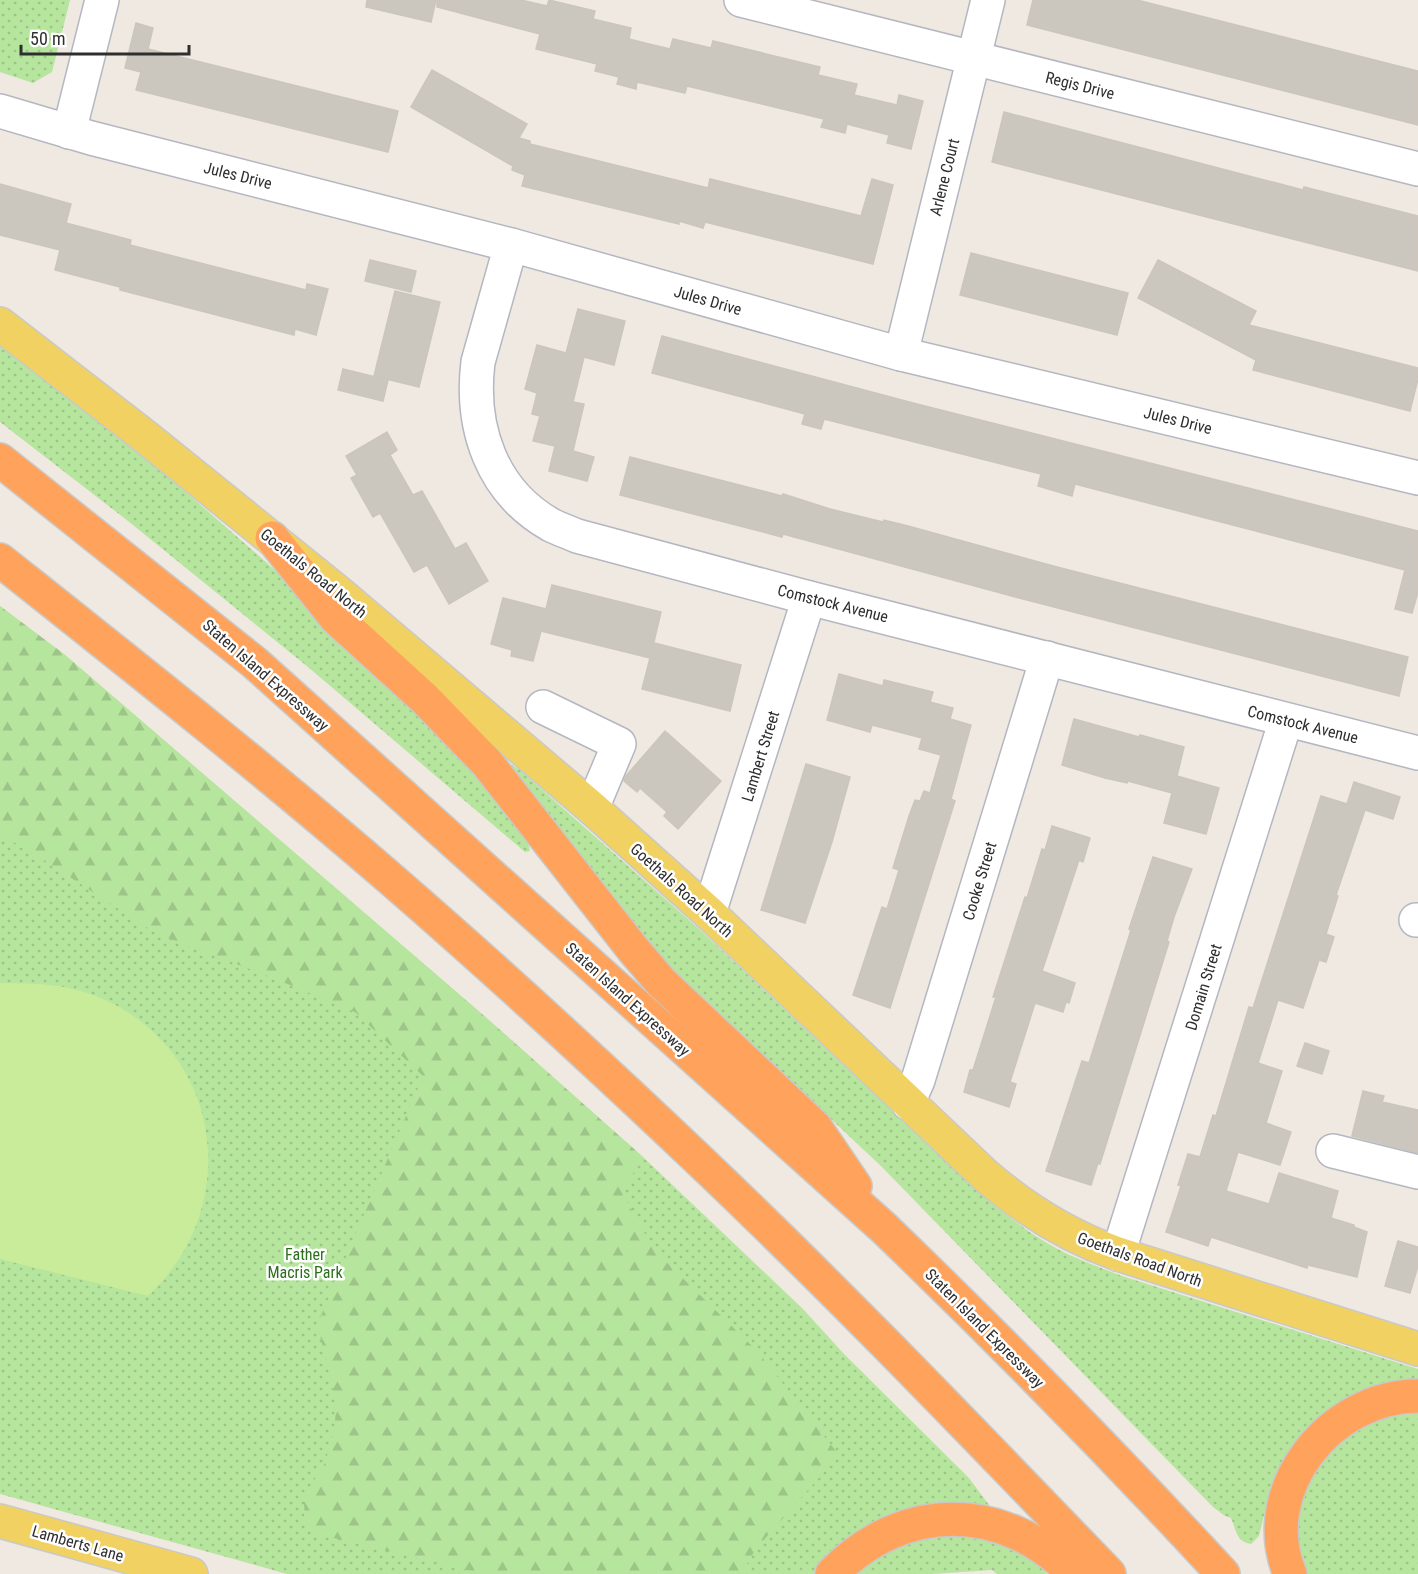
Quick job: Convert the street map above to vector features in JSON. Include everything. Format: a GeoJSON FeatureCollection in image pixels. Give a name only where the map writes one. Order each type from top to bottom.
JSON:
{"type":"FeatureCollection","features":[{"type":"Feature","properties":{"kind":"highway","name":"Staten Island Expressway"},"geometry":{"type":"LineString","coordinates":[[0,460],[255,663],[885,1229],[1109,1452],[1223,1574]]}},
{"type":"Feature","properties":{"kind":"highway"},"geometry":{"type":"LineString","coordinates":[[272,538],[336,618],[424,699],[487,763],[661,982],[815,1127],[885,1229]]}},
{"type":"Feature","properties":{"kind":"highway"},"geometry":{"type":"LineString","coordinates":[[0,560],[269,777],[393,881],[515,990],[756,1215],[986,1446],[1109,1574]]}},
{"type":"Feature","properties":{"kind":"highway"},"geometry":{"type":"LineString","coordinates":[[1290,1574],[1280,1537],[1282,1506],[1295,1472],[1306,1455],[1319,1439],[1355,1412],[1396,1399],[1418,1396]]}},
{"type":"Feature","properties":{"kind":"highway"},"geometry":{"type":"LineString","coordinates":[[832,1574],[864,1546],[884,1535],[918,1522],[955,1519],[991,1524],[1012,1530],[1043,1546],[1074,1574]]}},
{"type":"Feature","properties":{"kind":"main road","name":"Goethals Road North"},"geometry":{"type":"LineString","coordinates":[[0,324],[272,538],[404,646],[592,808],[709,913],[908,1103],[1014,1199],[1060,1229],[1091,1245],[1418,1348]]}},
{"type":"Feature","properties":{"kind":"main road","name":"Lamberts Lane"},"geometry":{"type":"LineString","coordinates":[[0,1521],[190,1574]]}},
{"type":"Feature","properties":{"kind":"street"},"geometry":{"type":"LineString","coordinates":[[69,132],[102,0]]}},
{"type":"Feature","properties":{"kind":"street","name":"Regis Drive"},"geometry":{"type":"LineString","coordinates":[[741,0],[1418,169]]}},
{"type":"Feature","properties":{"kind":"street","name":"Arlene Court"},"geometry":{"type":"LineString","coordinates":[[901,354],[988,0]]}},
{"type":"Feature","properties":{"kind":"street","name":"Jules Drive"},"geometry":{"type":"LineString","coordinates":[[0,111],[69,132],[511,245],[901,354],[1418,478]]}},
{"type":"Feature","properties":{"kind":"street","name":"Comstock Avenue"},"geometry":{"type":"LineString","coordinates":[[511,245],[478,362],[475,382],[476,409],[480,433],[491,462],[505,484],[526,507],[551,524],[577,536],[809,598],[1418,753]]}},
{"type":"Feature","properties":{"kind":"street","name":"Lambert Street"},"geometry":{"type":"LineString","coordinates":[[709,913],[809,598]]}},
{"type":"Feature","properties":{"kind":"street","name":"Cooke Street"},"geometry":{"type":"LineString","coordinates":[[908,1103],[918,1080],[1047,658]]}},
{"type":"Feature","properties":{"kind":"street"},"geometry":{"type":"LineString","coordinates":[[543,707],[619,744],[592,808]]}},
{"type":"Feature","properties":{"kind":"street","name":"Domain Street"},"geometry":{"type":"LineString","coordinates":[[1118,1254],[1286,720]]}},
{"type":"Feature","properties":{"kind":"street"},"geometry":{"type":"LineString","coordinates":[[1333,1151],[1418,1172]]}},
{"type":"Feature","properties":{"kind":"green space"},"geometry":{"type":"Polygon","coordinates":[[[0,0],[70,0],[52,72],[33,83],[0,72],[0,0]]]}},
{"type":"Feature","properties":{"kind":"green space"},"geometry":{"type":"Polygon","coordinates":[[[0,346],[165,474],[266,562],[393,682],[450,742],[528,843],[530,851],[525,852],[308,667],[128,521],[0,422],[0,346]]]}},
{"type":"Feature","properties":{"kind":"green space","name":"Father Macris Park"},"geometry":{"type":"Polygon","coordinates":[[[0,606],[66,656],[482,1014],[643,1157],[803,1309],[844,1354],[969,1478],[992,1509],[819,1574],[287,1574],[0,1494],[0,606]]]}},
{"type":"Feature","properties":{"kind":"green space"},"geometry":{"type":"Polygon","coordinates":[[[0,606],[64,654],[482,1014],[643,1157],[622,1192],[654,1250],[757,1351],[839,1455],[755,1550],[741,1574],[484,1574],[313,1533],[305,1526],[304,1502],[325,1463],[334,1431],[336,1410],[333,1385],[317,1325],[423,1076],[355,1012],[157,934],[24,847],[0,836],[0,606]]]}},
{"type":"Feature","properties":{"kind":"green space"},"geometry":{"type":"Polygon","coordinates":[[[509,763],[520,770],[698,928],[952,1167],[1001,1210],[1040,1239],[1088,1263],[1122,1276],[1418,1369],[1418,1388],[1296,1451],[1276,1476],[1270,1490],[1259,1536],[1251,1544],[1242,1541],[1231,1518],[1213,1507],[881,1166],[649,948],[506,764],[509,763]]]}},
{"type":"Feature","properties":{"kind":"green space"},"geometry":{"type":"Polygon","coordinates":[[[0,983],[65,987],[103,999],[144,1024],[175,1056],[196,1094],[206,1135],[207,1178],[198,1220],[178,1260],[148,1296],[0,1259],[0,983]]]}},
{"type":"Feature","properties":{"kind":"green space"},"geometry":{"type":"Polygon","coordinates":[[[1418,1414],[1418,1574],[1302,1574],[1297,1533],[1300,1514],[1298,1511],[1316,1472],[1342,1442],[1358,1430],[1376,1421],[1418,1414]]]}},
{"type":"Feature","properties":{"kind":"green space"},"geometry":{"type":"Polygon","coordinates":[[[935,1534],[1001,1539],[1034,1560],[1047,1574],[997,1574],[992,1570],[932,1574],[854,1574],[887,1551],[935,1534]]]}},
{"type":"Feature","properties":{"kind":"building"},"geometry":{"type":"Polygon","coordinates":[[[367,0],[436,0],[431,22],[366,7],[367,0]]]}},
{"type":"Feature","properties":{"kind":"building"},"geometry":{"type":"Polygon","coordinates":[[[437,0],[521,0],[547,6],[549,0],[595,11],[593,19],[631,28],[629,39],[649,44],[670,49],[673,39],[711,48],[713,41],[820,67],[818,75],[857,84],[854,95],[897,105],[899,95],[923,101],[911,149],[887,143],[889,135],[847,124],[845,133],[821,127],[824,119],[687,86],[685,93],[637,82],[636,89],[617,84],[619,77],[595,71],[597,64],[536,49],[540,34],[437,7],[437,0]]]}},
{"type":"Feature","properties":{"kind":"building"},"geometry":{"type":"Polygon","coordinates":[[[1033,0],[1137,0],[1418,71],[1418,125],[1027,25],[1033,0]]]}},
{"type":"Feature","properties":{"kind":"building"},"geometry":{"type":"Polygon","coordinates":[[[136,23],[153,28],[148,49],[398,111],[388,152],[136,90],[141,72],[125,68],[136,23]]]}},
{"type":"Feature","properties":{"kind":"building"},"geometry":{"type":"Polygon","coordinates":[[[432,70],[527,124],[519,138],[530,141],[530,144],[708,188],[710,179],[861,216],[872,179],[893,185],[873,264],[705,222],[703,228],[679,221],[679,224],[522,186],[525,175],[512,170],[513,166],[411,107],[432,70]]]}},
{"type":"Feature","properties":{"kind":"building"},"geometry":{"type":"Polygon","coordinates":[[[1004,112],[1303,190],[1304,187],[1418,216],[1418,271],[992,162],[1004,112]]]}},
{"type":"Feature","properties":{"kind":"building"},"geometry":{"type":"Polygon","coordinates":[[[0,184],[71,204],[66,223],[131,240],[130,245],[306,290],[307,284],[328,289],[316,335],[295,329],[294,335],[120,290],[120,287],[55,270],[60,250],[0,235],[0,184]]]}},
{"type":"Feature","properties":{"kind":"building"},"geometry":{"type":"Polygon","coordinates":[[[971,253],[1128,293],[1117,335],[960,295],[971,253]]]}},
{"type":"Feature","properties":{"kind":"building"},"geometry":{"type":"Polygon","coordinates":[[[370,260],[416,271],[411,292],[365,281],[370,260]]]}},
{"type":"Feature","properties":{"kind":"building"},"geometry":{"type":"Polygon","coordinates":[[[1158,260],[1256,311],[1249,325],[1418,368],[1418,379],[1410,411],[1253,370],[1256,360],[1138,298],[1158,260]]]}},
{"type":"Feature","properties":{"kind":"building"},"geometry":{"type":"Polygon","coordinates":[[[395,291],[440,302],[419,387],[374,376],[395,291]]]}},
{"type":"Feature","properties":{"kind":"building"},"geometry":{"type":"Polygon","coordinates":[[[578,309],[625,321],[614,365],[584,357],[573,402],[584,404],[573,451],[594,457],[587,481],[549,471],[555,446],[533,441],[540,416],[532,414],[537,393],[525,389],[537,345],[566,353],[578,309]]]}},
{"type":"Feature","properties":{"kind":"building"},"geometry":{"type":"Polygon","coordinates":[[[662,336],[913,403],[1418,531],[1418,592],[1412,613],[1395,609],[1405,570],[1075,484],[1072,496],[1038,486],[1041,474],[824,419],[821,429],[802,424],[805,414],[652,373],[662,336]]]}},
{"type":"Feature","properties":{"kind":"building"},"geometry":{"type":"Polygon","coordinates":[[[343,369],[388,380],[383,401],[338,390],[343,369]]]}},
{"type":"Feature","properties":{"kind":"building"},"geometry":{"type":"Polygon","coordinates":[[[387,432],[397,450],[390,455],[413,495],[422,491],[455,549],[466,543],[488,581],[449,604],[427,565],[414,572],[380,513],[373,517],[351,478],[357,475],[346,456],[387,432]]]}},
{"type":"Feature","properties":{"kind":"building"},"geometry":{"type":"Polygon","coordinates":[[[630,457],[782,496],[783,494],[830,509],[908,526],[1057,567],[1408,657],[1399,696],[1023,599],[783,534],[782,537],[620,495],[630,457]]]}},
{"type":"Feature","properties":{"kind":"building"},"geometry":{"type":"Polygon","coordinates":[[[552,585],[661,612],[653,646],[654,643],[741,665],[730,711],[642,689],[650,658],[541,631],[533,661],[511,656],[512,650],[491,644],[503,598],[546,609],[552,585]]]}},
{"type":"Feature","properties":{"kind":"building"},"geometry":{"type":"Polygon","coordinates":[[[839,674],[883,686],[884,680],[933,692],[930,702],[953,708],[950,719],[971,725],[951,799],[955,801],[890,1008],[853,995],[882,907],[887,909],[899,870],[893,868],[909,816],[915,800],[920,801],[924,791],[930,793],[941,755],[919,749],[922,738],[872,725],[870,732],[827,720],[839,674]]]}},
{"type":"Feature","properties":{"kind":"building"},"geometry":{"type":"Polygon","coordinates":[[[1074,719],[1184,747],[1177,776],[1219,788],[1206,834],[1164,823],[1172,793],[1128,781],[1127,783],[1105,778],[1062,765],[1074,719]]]}},
{"type":"Feature","properties":{"kind":"building"},"geometry":{"type":"Polygon","coordinates":[[[665,731],[721,781],[678,829],[664,816],[667,812],[640,788],[637,792],[624,781],[665,731]]]}},
{"type":"Feature","properties":{"kind":"building"},"geometry":{"type":"Polygon","coordinates":[[[806,764],[850,777],[832,842],[805,923],[761,910],[806,764]]]}},
{"type":"Feature","properties":{"kind":"building"},"geometry":{"type":"Polygon","coordinates":[[[1354,782],[1400,797],[1393,819],[1365,810],[1336,895],[1338,896],[1326,934],[1334,937],[1326,962],[1319,960],[1303,1008],[1278,1000],[1258,1063],[1282,1071],[1266,1123],[1291,1132],[1280,1165],[1238,1152],[1226,1191],[1269,1204],[1279,1173],[1338,1191],[1331,1218],[1354,1225],[1367,1232],[1357,1277],[1308,1265],[1307,1268],[1211,1237],[1208,1246],[1166,1232],[1181,1186],[1178,1185],[1188,1154],[1200,1157],[1213,1115],[1216,1116],[1249,1007],[1253,1008],[1321,796],[1347,804],[1354,782]]]}},
{"type":"Feature","properties":{"kind":"building"},"geometry":{"type":"Polygon","coordinates":[[[1052,826],[1090,838],[1083,862],[1079,860],[1042,971],[1075,983],[1069,1003],[1066,1002],[1063,1012],[1035,1003],[1010,1082],[1016,1084],[1009,1107],[964,1092],[996,997],[993,997],[1025,897],[1027,898],[1042,849],[1045,850],[1052,826]]]}},
{"type":"Feature","properties":{"kind":"building"},"geometry":{"type":"Polygon","coordinates":[[[1153,857],[1192,869],[1174,917],[1167,941],[1169,942],[1100,1164],[1098,1163],[1091,1185],[1046,1171],[1082,1061],[1089,1063],[1153,857]]]}},
{"type":"Feature","properties":{"kind":"building"},"geometry":{"type":"Polygon","coordinates":[[[1305,1043],[1329,1051],[1322,1074],[1297,1066],[1305,1043]]]}},
{"type":"Feature","properties":{"kind":"building"},"geometry":{"type":"Polygon","coordinates":[[[1363,1091],[1384,1096],[1382,1102],[1418,1110],[1418,1153],[1352,1136],[1363,1091]]]}},
{"type":"Feature","properties":{"kind":"building"},"geometry":{"type":"Polygon","coordinates":[[[1398,1241],[1418,1247],[1418,1266],[1410,1293],[1385,1286],[1398,1241]]]}}]}
